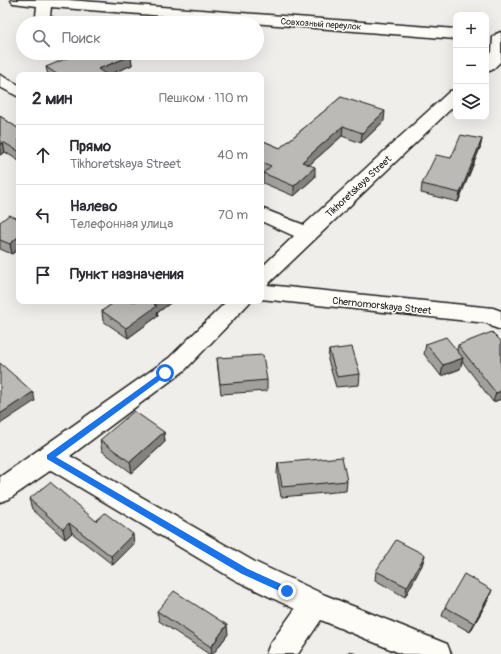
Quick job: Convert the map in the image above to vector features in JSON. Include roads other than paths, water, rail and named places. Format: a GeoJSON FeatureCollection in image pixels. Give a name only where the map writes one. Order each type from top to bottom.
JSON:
{"type":"FeatureCollection","features":[{"type":"Feature","properties":{"kind":"street","name":"Совхозный переулок"},"geometry":{"type":"LineString","coordinates":[[18,0],[225,16]]}},
{"type":"Feature","properties":{"kind":"street"},"geometry":{"type":"LineString","coordinates":[[43,16],[45,2]]}},
{"type":"Feature","properties":{"kind":"street","name":"Совхозный переулок"},"geometry":{"type":"LineString","coordinates":[[264,19],[453,34]]}},
{"type":"Feature","properties":{"kind":"street"},"geometry":{"type":"LineString","coordinates":[[489,36],[501,37],[500,53],[489,64]]}},
{"type":"Feature","properties":{"kind":"street"},"geometry":{"type":"LineString","coordinates":[[0,80],[16,90]]}},
{"type":"Feature","properties":{"kind":"street","name":"Tikhoretskaya Street"},"geometry":{"type":"LineString","coordinates":[[264,277],[307,234],[453,98]]}},
{"type":"Feature","properties":{"kind":"street"},"geometry":{"type":"LineString","coordinates":[[264,215],[307,234]]}},
{"type":"Feature","properties":{"kind":"street","name":"Chernomorskaya Street"},"geometry":{"type":"LineString","coordinates":[[264,292],[493,316],[501,322]]}},
{"type":"Feature","properties":{"kind":"street"},"geometry":{"type":"LineString","coordinates":[[0,491],[50,457],[177,364],[237,304]]}},
{"type":"Feature","properties":{"kind":"street"},"geometry":{"type":"LineString","coordinates":[[50,457],[245,571],[315,604],[436,654]]}},
{"type":"Feature","properties":{"kind":"street"},"geometry":{"type":"LineString","coordinates":[[282,654],[315,604]]}}]}
